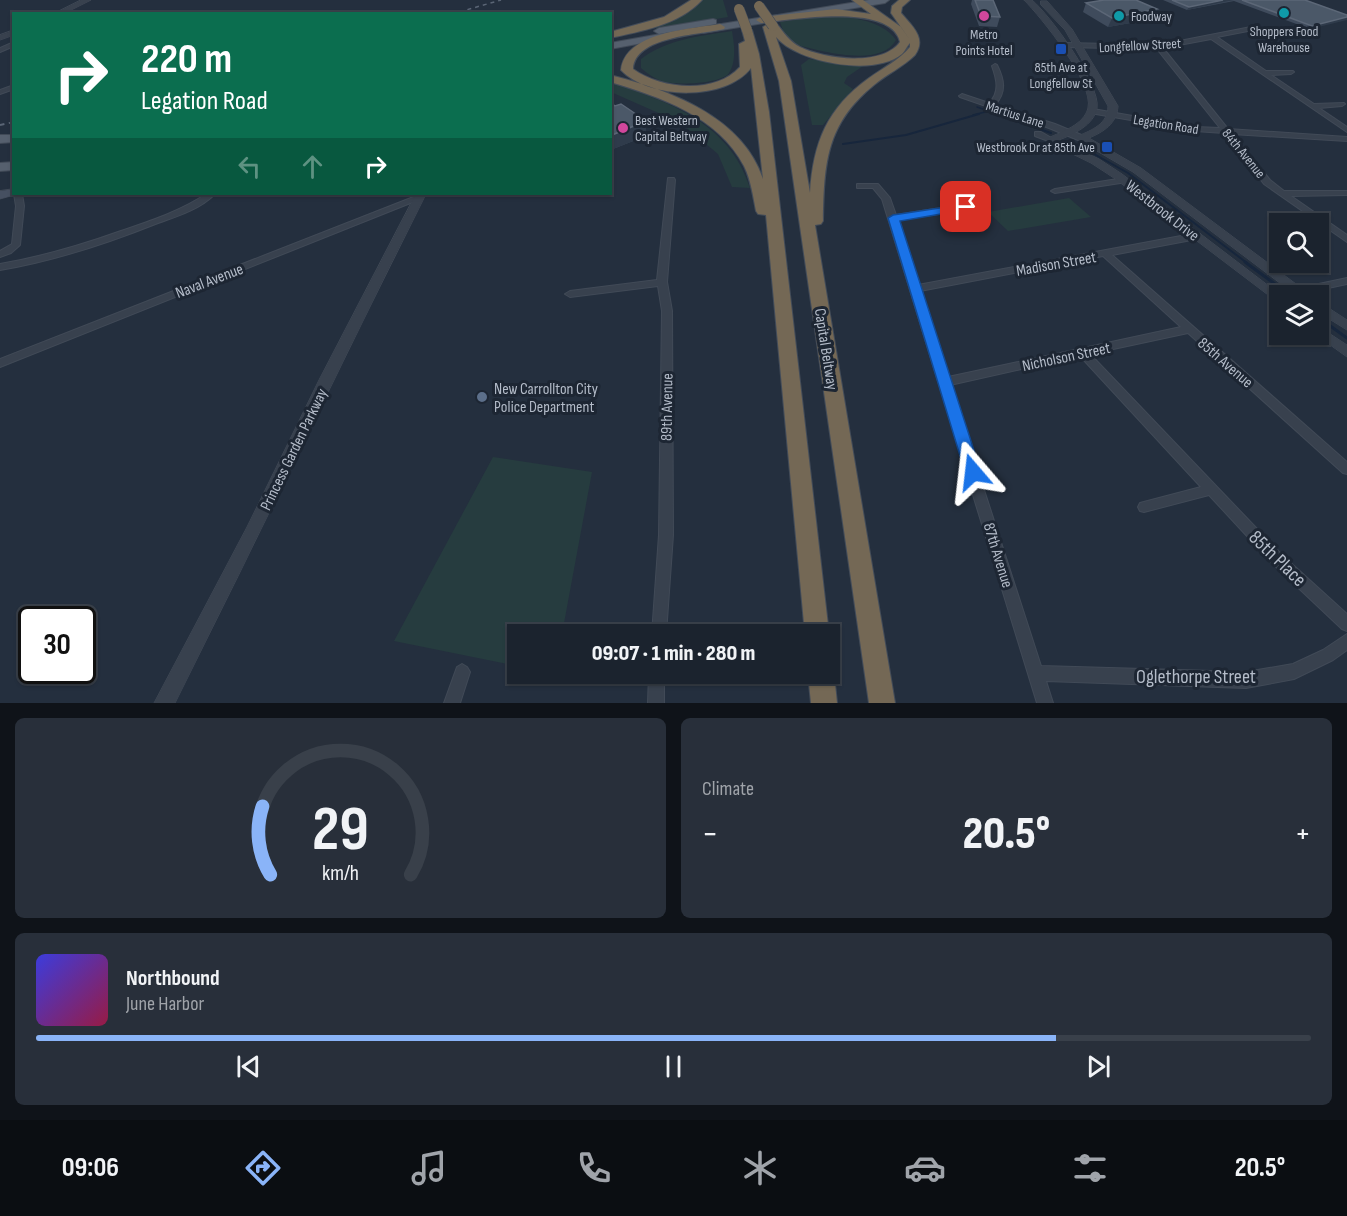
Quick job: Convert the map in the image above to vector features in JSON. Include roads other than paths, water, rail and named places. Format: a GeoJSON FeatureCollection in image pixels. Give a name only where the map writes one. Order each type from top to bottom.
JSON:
{"type":"FeatureCollection","features":[{"type":"Feature","properties":{"kind":"highway"},"geometry":{"type":"LineString","coordinates":[[612,34],[665,21],[682,13],[697,0]]}},
{"type":"Feature","properties":{"kind":"highway"},"geometry":{"type":"LineString","coordinates":[[815,274],[816,183],[821,149],[836,118],[854,96],[911,52],[916,42],[896,13],[897,6],[905,0]]}},
{"type":"Feature","properties":{"kind":"highway"},"geometry":{"type":"LineString","coordinates":[[862,2],[907,28]]}},
{"type":"Feature","properties":{"kind":"highway"},"geometry":{"type":"LineString","coordinates":[[767,24],[788,44],[807,54],[832,60],[860,61],[891,55],[904,46],[902,32],[862,2]]}},
{"type":"Feature","properties":{"kind":"highway","name":"Capital Beltway"},"geometry":{"type":"LineString","coordinates":[[758,3],[785,81],[882,703]]}},
{"type":"Feature","properties":{"kind":"highway"},"geometry":{"type":"LineString","coordinates":[[737,5],[760,82],[816,624]]}},
{"type":"Feature","properties":{"kind":"highway"},"geometry":{"type":"LineString","coordinates":[[767,24],[836,12],[888,22]]}},
{"type":"Feature","properties":{"kind":"highway"},"geometry":{"type":"LineString","coordinates":[[720,27],[642,45],[628,55],[627,70],[646,83],[666,88],[698,88],[725,82],[740,74],[746,66],[745,30]]}},
{"type":"Feature","properties":{"kind":"highway"},"geometry":{"type":"LineString","coordinates":[[612,42],[651,33]]}},
{"type":"Feature","properties":{"kind":"highway"},"geometry":{"type":"LineString","coordinates":[[613,78],[664,96],[696,112],[724,131],[746,156],[758,183],[786,326]]}},
{"type":"Feature","properties":{"kind":"highway"},"geometry":{"type":"LineString","coordinates":[[822,684],[824,703]]}},
{"type":"Feature","properties":{"kind":"main road"},"geometry":{"type":"LineString","coordinates":[[651,33],[844,0]]}},
{"type":"Feature","properties":{"kind":"main road"},"geometry":{"type":"LineString","coordinates":[[612,42],[720,27],[767,24],[862,2],[884,0]]}},
{"type":"Feature","properties":{"kind":"street"},"geometry":{"type":"LineString","coordinates":[[60,12],[87,0]]}},
{"type":"Feature","properties":{"kind":"street"},"geometry":{"type":"LineString","coordinates":[[1033,1],[1050,21],[1092,95],[1093,111],[1086,120],[1051,140]]}},
{"type":"Feature","properties":{"kind":"street"},"geometry":{"type":"LineString","coordinates":[[1033,1],[1061,19],[1110,97],[1113,115],[1104,126],[1065,146]]}},
{"type":"Feature","properties":{"kind":"street","name":"Longfellow Street"},"geometry":{"type":"LineString","coordinates":[[1064,45],[1160,47],[1251,29]]}},
{"type":"Feature","properties":{"kind":"street"},"geometry":{"type":"LineString","coordinates":[[1214,38],[1347,130]]}},
{"type":"Feature","properties":{"kind":"street","name":"84th Avenue"},"geometry":{"type":"LineString","coordinates":[[1160,47],[1268,182],[1347,239]]}},
{"type":"Feature","properties":{"kind":"street"},"geometry":{"type":"LineString","coordinates":[[990,105],[998,98],[1001,91],[1001,82],[995,66]]}},
{"type":"Feature","properties":{"kind":"street"},"geometry":{"type":"LineString","coordinates":[[1264,73],[1292,72]]}},
{"type":"Feature","properties":{"kind":"street","name":"Martius Lane"},"geometry":{"type":"LineString","coordinates":[[962,96],[1068,132]]}},
{"type":"Feature","properties":{"kind":"street"},"geometry":{"type":"LineString","coordinates":[[1312,106],[1342,104]]}},
{"type":"Feature","properties":{"kind":"street","name":"Legation Road"},"geometry":{"type":"LineString","coordinates":[[1093,111],[1176,127],[1347,139]]}},
{"type":"Feature","properties":{"kind":"street","name":"Westbrook Drive"},"geometry":{"type":"LineString","coordinates":[[1068,132],[1137,170],[1292,285]]}},
{"type":"Feature","properties":{"kind":"street","name":"Westbrook Drive"},"geometry":{"type":"LineString","coordinates":[[1038,134],[1095,161],[1124,180],[1269,292]]}},
{"type":"Feature","properties":{"kind":"street","name":"89th Avenue"},"geometry":{"type":"LineString","coordinates":[[660,624],[666,535],[667,311],[662,282],[671,180]]}},
{"type":"Feature","properties":{"kind":"street"},"geometry":{"type":"LineString","coordinates":[[1055,191],[1124,180]]}},
{"type":"Feature","properties":{"kind":"street","name":"87th Avenue"},"geometry":{"type":"LineString","coordinates":[[860,186],[875,186],[883,192],[893,218],[1045,703]]}},
{"type":"Feature","properties":{"kind":"street"},"geometry":{"type":"LineString","coordinates":[[1282,194],[1347,194]]}},
{"type":"Feature","properties":{"kind":"street"},"geometry":{"type":"LineString","coordinates":[[0,254],[16,245],[20,206],[18,195]]}},
{"type":"Feature","properties":{"kind":"street"},"geometry":{"type":"LineString","coordinates":[[0,267],[25,263],[87,245],[189,209],[209,195]]}},
{"type":"Feature","properties":{"kind":"street","name":"Naval Avenue"},"geometry":{"type":"LineString","coordinates":[[0,363],[420,196]]}},
{"type":"Feature","properties":{"kind":"street","name":"Princess Garden Parkway"},"geometry":{"type":"LineString","coordinates":[[164,703],[253,532],[420,196]]}},
{"type":"Feature","properties":{"kind":"street"},"geometry":{"type":"LineString","coordinates":[[893,218],[966,207]]}},
{"type":"Feature","properties":{"kind":"street","name":"Madison Street"},"geometry":{"type":"LineString","coordinates":[[916,289],[1197,236]]}},
{"type":"Feature","properties":{"kind":"street","name":"85th Avenue"},"geometry":{"type":"LineString","coordinates":[[1106,254],[1347,469]]}},
{"type":"Feature","properties":{"kind":"street"},"geometry":{"type":"LineString","coordinates":[[1329,286],[1347,281]]}},
{"type":"Feature","properties":{"kind":"street"},"geometry":{"type":"LineString","coordinates":[[570,294],[662,282]]}},
{"type":"Feature","properties":{"kind":"street"},"geometry":{"type":"LineString","coordinates":[[1329,312],[1347,326]]}},
{"type":"Feature","properties":{"kind":"street","name":"Nicholson Street"},"geometry":{"type":"LineString","coordinates":[[945,382],[1188,329]]}},
{"type":"Feature","properties":{"kind":"street"},"geometry":{"type":"LineString","coordinates":[[1329,338],[1347,352]]}},
{"type":"Feature","properties":{"kind":"street","name":"85th Place"},"geometry":{"type":"LineString","coordinates":[[1082,352],[1277,559],[1347,624]]}},
{"type":"Feature","properties":{"kind":"street"},"geometry":{"type":"LineString","coordinates":[[1144,507],[1210,490]]}},
{"type":"Feature","properties":{"kind":"street","name":"Oglethorpe Street"},"geometry":{"type":"LineString","coordinates":[[1036,673],[1246,680],[1294,671],[1328,655],[1347,641]]}},
{"type":"Feature","properties":{"kind":"street"},"geometry":{"type":"LineString","coordinates":[[452,703],[462,672]]}},
{"type":"Feature","properties":{"kind":"street"},"geometry":{"type":"LineString","coordinates":[[656,703],[657,684]]}},
{"type":"Feature","properties":{"kind":"waterway"},"geometry":{"type":"LineString","coordinates":[[977,107],[989,111]]}},
{"type":"Feature","properties":{"kind":"waterway"},"geometry":{"type":"LineString","coordinates":[[973,115],[989,111]]}},
{"type":"Feature","properties":{"kind":"waterway"},"geometry":{"type":"LineString","coordinates":[[989,111],[1000,115]]}},
{"type":"Feature","properties":{"kind":"waterway"},"geometry":{"type":"LineString","coordinates":[[843,144],[906,135],[979,114]]}},
{"type":"Feature","properties":{"kind":"waterway"},"geometry":{"type":"LineString","coordinates":[[996,114],[1051,133]]}},
{"type":"Feature","properties":{"kind":"waterway"},"geometry":{"type":"LineString","coordinates":[[1078,145],[1128,173],[1247,263]]}},
{"type":"Feature","properties":{"kind":"waterway"},"geometry":{"type":"LineString","coordinates":[[1245,262],[1276,285]]}},
{"type":"Feature","properties":{"kind":"waterway"},"geometry":{"type":"LineString","coordinates":[[1329,325],[1347,338]]}},
{"type":"Feature","properties":{"kind":"railway"},"geometry":{"type":"LineString","coordinates":[[459,12],[501,0]]}},
{"type":"Feature","properties":{"kind":"railway"},"geometry":{"type":"LineString","coordinates":[[0,125],[12,122]]}},
{"type":"Feature","properties":{"kind":"place","name":"Shoppers Food Warehouse"},"geometry":{"type":"Point","coordinates":[1284,13]}},
{"type":"Feature","properties":{"kind":"place","name":"Metro Points Hotel"},"geometry":{"type":"Point","coordinates":[984,16]}},
{"type":"Feature","properties":{"kind":"place","name":"Foodway"},"geometry":{"type":"Point","coordinates":[1119,16]}},
{"type":"Feature","properties":{"kind":"place","name":"85th Ave at Longfellow St"},"geometry":{"type":"Point","coordinates":[1061,49]}},
{"type":"Feature","properties":{"kind":"place","name":"Best Western Capital Beltway"},"geometry":{"type":"Point","coordinates":[623,128]}},
{"type":"Feature","properties":{"kind":"place","name":"Westbrook Dr at 85th Ave"},"geometry":{"type":"Point","coordinates":[1107,147]}},
{"type":"Feature","properties":{"kind":"place","name":"New Carrollton City Police Department"},"geometry":{"type":"Point","coordinates":[482,397]}}]}
